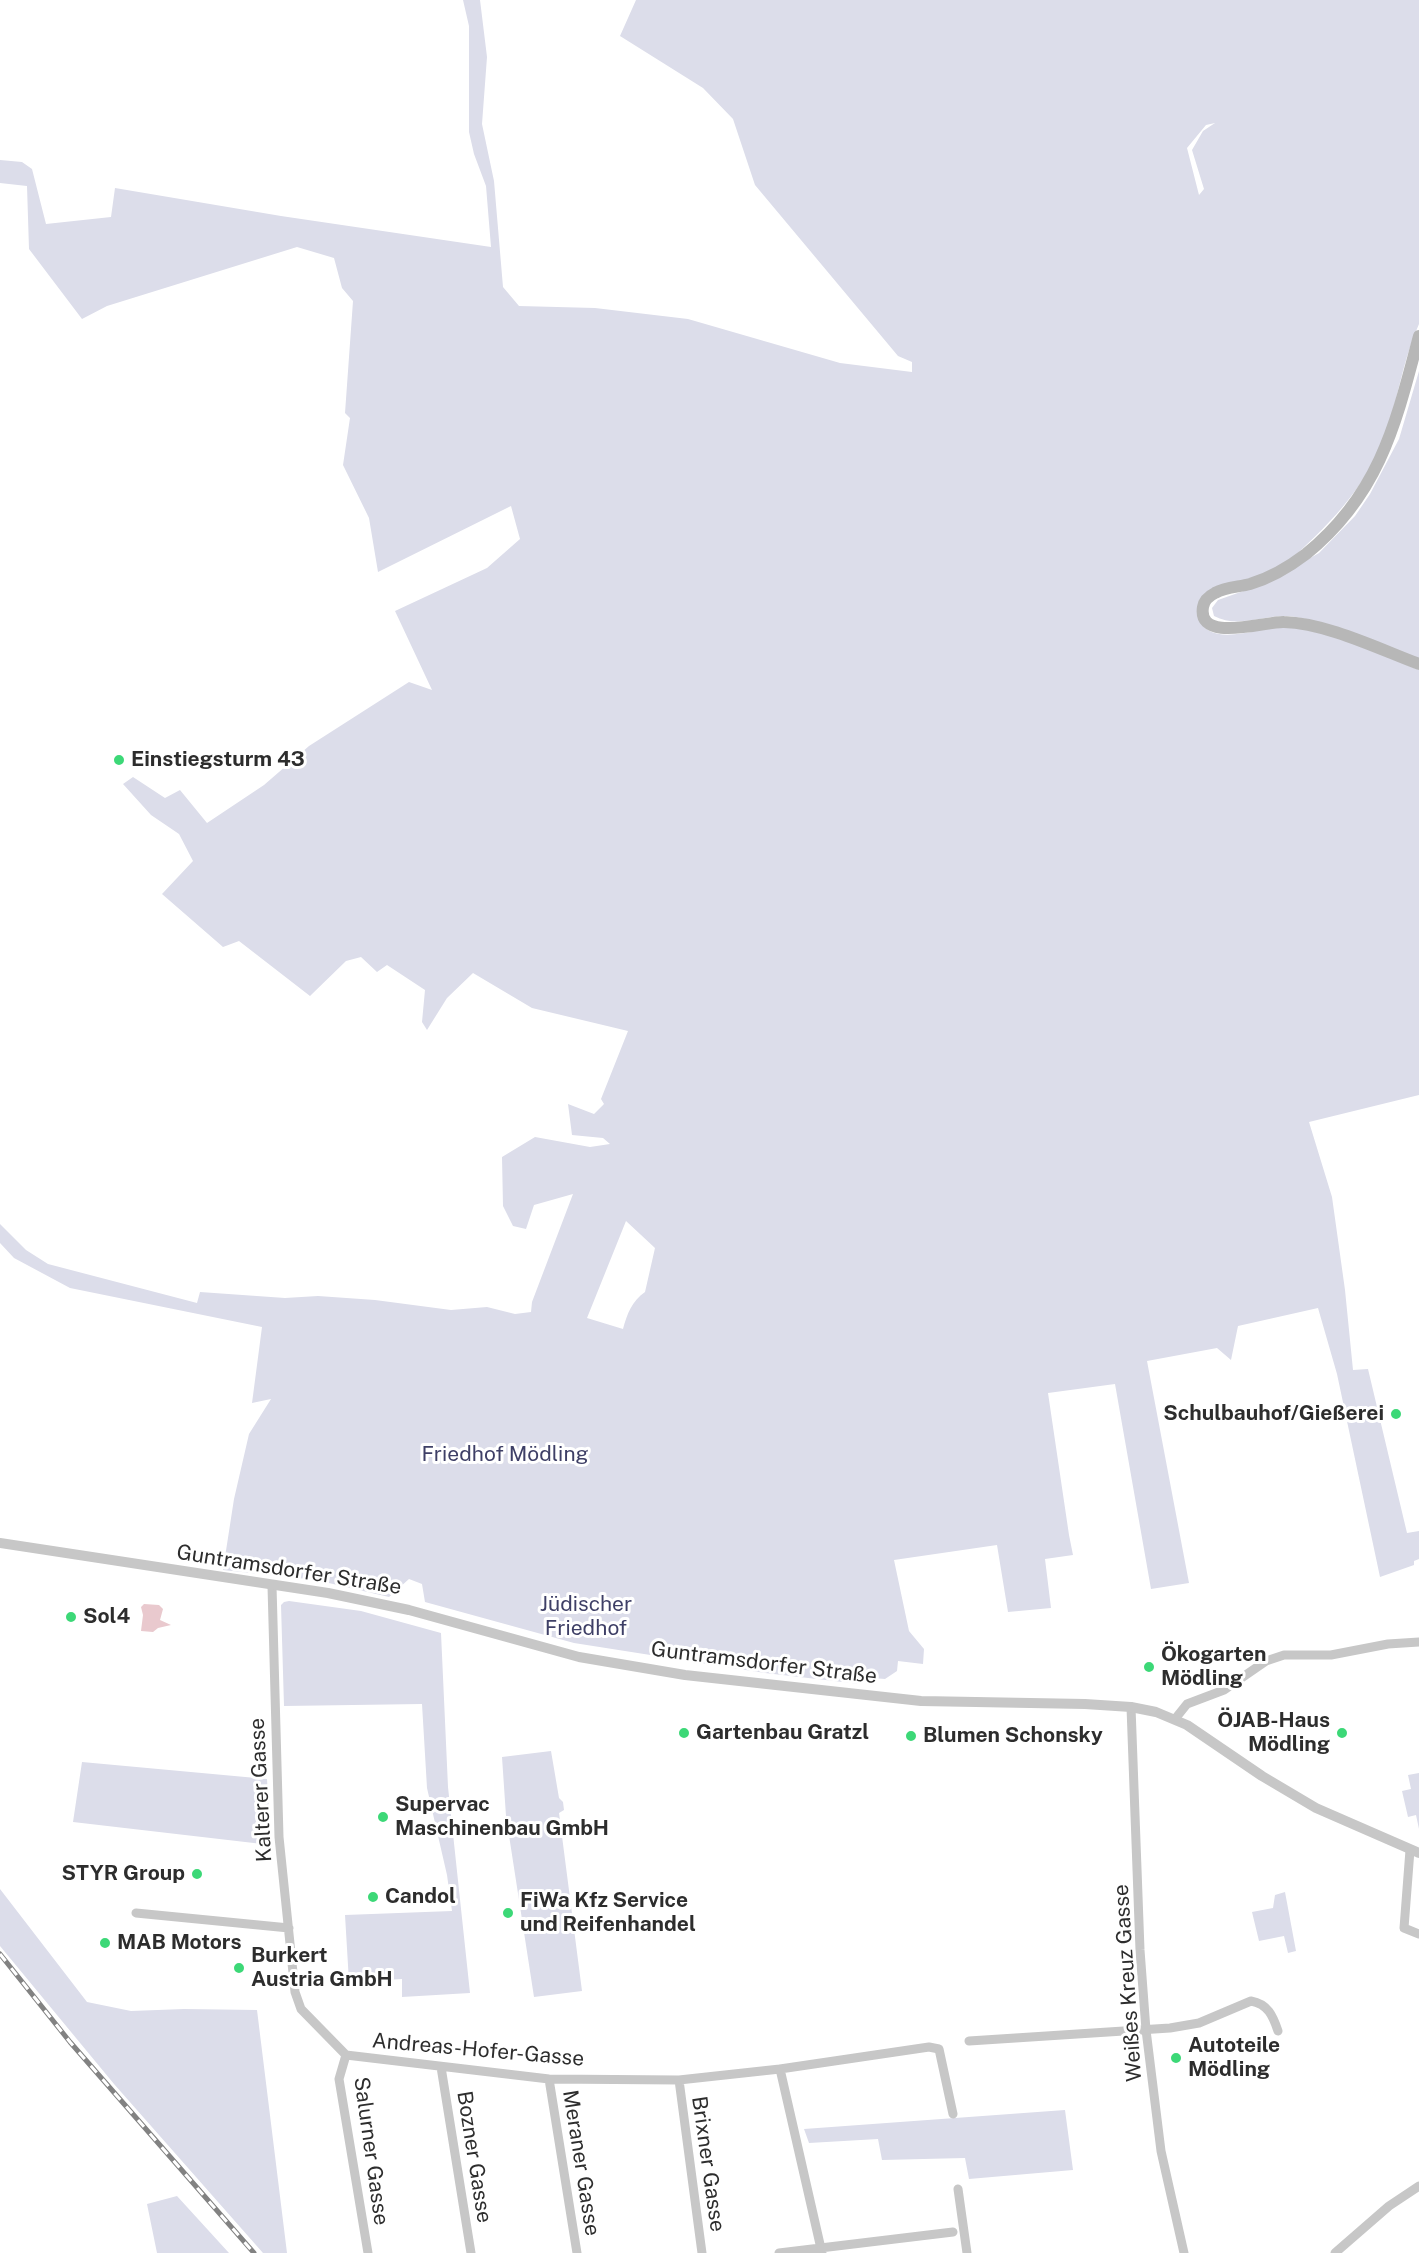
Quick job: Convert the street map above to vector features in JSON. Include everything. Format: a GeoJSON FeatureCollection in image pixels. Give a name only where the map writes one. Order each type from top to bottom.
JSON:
{"type":"FeatureCollection","features":[{"type":"Feature","properties":{"kind":"main road"},"geometry":{"type":"LineString","coordinates":[[1419,336],[1391,435],[1382,456],[1356,500],[1333,529],[1305,554],[1261,580],[1216,592],[1205,601],[1203,611],[1208,622],[1217,628],[1232,629],[1273,622],[1306,624],[1419,664]]}},
{"type":"Feature","properties":{"kind":"street","name":"Guntramsdorfer Straße"},"geometry":{"type":"LineString","coordinates":[[0,1543],[328,1593],[409,1610],[579,1658],[685,1675],[921,1701],[1131,1707],[1175,1719],[1187,1725],[1262,1776],[1316,1808],[1415,1852]]}},
{"type":"Feature","properties":{"kind":"street","name":"Kalterer Gasse"},"geometry":{"type":"LineString","coordinates":[[273,1586],[279,1837],[296,1992]]}},
{"type":"Feature","properties":{"kind":"street"},"geometry":{"type":"LineString","coordinates":[[1175,1719],[1187,1704],[1224,1690],[1266,1661],[1284,1655],[1331,1654],[1388,1644],[1419,1642]]}},
{"type":"Feature","properties":{"kind":"street","name":"Weißes Kreuz Gasse"},"geometry":{"type":"LineString","coordinates":[[1131,1707],[1140,1950],[1146,2030],[1161,2151],[1184,2253]]}},
{"type":"Feature","properties":{"kind":"street"},"geometry":{"type":"LineString","coordinates":[[1415,1852],[1404,1928],[1419,1934]]}},
{"type":"Feature","properties":{"kind":"street"},"geometry":{"type":"LineString","coordinates":[[136,1913],[289,1928]]}},
{"type":"Feature","properties":{"kind":"street","name":"Andreas-Hofer-Gasse"},"geometry":{"type":"LineString","coordinates":[[296,1992],[301,2009],[346,2055],[549,2079],[679,2080],[780,2069],[929,2047],[939,2049],[952,2114]]}},
{"type":"Feature","properties":{"kind":"street"},"geometry":{"type":"LineString","coordinates":[[969,2041],[1146,2030],[1199,2023],[1251,2001],[1265,2006],[1273,2015],[1278,2031]]}},
{"type":"Feature","properties":{"kind":"street","name":"Salurner Gasse"},"geometry":{"type":"LineString","coordinates":[[346,2055],[339,2079],[368,2253]]}},
{"type":"Feature","properties":{"kind":"street","name":"Bozner Gasse"},"geometry":{"type":"LineString","coordinates":[[441,2067],[471,2253]]}},
{"type":"Feature","properties":{"kind":"street"},"geometry":{"type":"LineString","coordinates":[[780,2069],[822,2250]]}},
{"type":"Feature","properties":{"kind":"street","name":"Meraner Gasse"},"geometry":{"type":"LineString","coordinates":[[549,2079],[577,2253]]}},
{"type":"Feature","properties":{"kind":"street","name":"Brixner Gasse"},"geometry":{"type":"LineString","coordinates":[[679,2080],[702,2253]]}},
{"type":"Feature","properties":{"kind":"street"},"geometry":{"type":"LineString","coordinates":[[1335,2253],[1389,2206],[1419,2187]]}},
{"type":"Feature","properties":{"kind":"street"},"geometry":{"type":"LineString","coordinates":[[958,2189],[967,2253]]}},
{"type":"Feature","properties":{"kind":"street"},"geometry":{"type":"LineString","coordinates":[[780,2253],[822,2250],[953,2232]]}},
{"type":"Feature","properties":{"kind":"green space"},"geometry":{"type":"Polygon","coordinates":[[[463,0],[480,0],[487,57],[482,124],[494,181],[503,287],[519,306],[595,308],[688,319],[840,363],[912,372],[912,362],[898,356],[755,185],[733,119],[703,88],[620,36],[636,0],[1419,0],[1419,324],[1407,357],[1385,436],[1356,490],[1330,522],[1299,552],[1283,564],[1266,572],[1208,592],[1202,596],[1197,608],[1199,618],[1205,628],[1214,633],[1225,635],[1276,627],[1301,627],[1335,636],[1419,670],[1419,1095],[1309,1122],[1332,1197],[1353,1370],[1368,1369],[1407,1533],[1419,1531],[1419,1559],[1414,1561],[1414,1565],[1380,1577],[1337,1374],[1318,1308],[1238,1326],[1231,1360],[1217,1348],[1147,1361],[1189,1583],[1151,1589],[1115,1384],[1048,1393],[1073,1555],[1045,1559],[1051,1608],[1008,1612],[997,1545],[894,1560],[909,1631],[924,1649],[923,1664],[898,1661],[897,1671],[885,1679],[861,1677],[860,1684],[765,1673],[574,1643],[425,1602],[422,1584],[409,1579],[389,1597],[316,1580],[223,1570],[234,1499],[249,1434],[271,1399],[252,1403],[262,1327],[70,1288],[14,1258],[0,1243],[0,1224],[26,1250],[48,1264],[197,1303],[200,1292],[285,1298],[318,1296],[375,1300],[451,1310],[487,1307],[515,1314],[531,1312],[532,1302],[573,1194],[534,1205],[526,1229],[513,1226],[503,1206],[502,1157],[535,1137],[590,1147],[610,1144],[603,1138],[572,1135],[568,1104],[594,1114],[604,1104],[601,1099],[628,1031],[532,1008],[473,973],[447,998],[427,1030],[422,1022],[425,990],[387,965],[377,972],[361,957],[346,961],[310,996],[239,941],[223,947],[162,894],[193,861],[179,834],[151,815],[123,784],[133,777],[165,798],[180,790],[207,823],[264,785],[309,746],[409,682],[432,690],[395,611],[487,568],[520,539],[511,506],[378,572],[369,518],[343,465],[350,418],[345,413],[353,301],[342,288],[334,258],[297,247],[107,306],[82,319],[29,249],[27,186],[0,183],[0,160],[22,162],[32,169],[46,224],[111,217],[115,188],[281,216],[491,247],[486,186],[474,154],[469,132],[469,26],[463,0]],[[1215,123],[1206,125],[1187,148],[1199,195],[1204,189],[1192,150],[1203,131],[1215,123]],[[626,1221],[587,1318],[623,1329],[631,1308],[645,1292],[655,1248],[626,1221]]]}},
{"type":"Feature","properties":{"kind":"green space"},"geometry":{"type":"Polygon","coordinates":[[[1419,371],[1419,659],[1343,629],[1312,620],[1286,616],[1234,621],[1214,616],[1212,608],[1218,600],[1266,583],[1319,553],[1355,516],[1370,494],[1399,439],[1419,371]]]}},
{"type":"Feature","properties":{"kind":"green space"},"geometry":{"type":"Polygon","coordinates":[[[289,1601],[361,1611],[441,1633],[448,1787],[470,1993],[402,1997],[402,1979],[349,1982],[345,1915],[452,1911],[447,1875],[427,1788],[422,1704],[284,1706],[281,1605],[289,1601]]]}},
{"type":"Feature","properties":{"kind":"green space"},"geometry":{"type":"Polygon","coordinates":[[[551,1751],[559,1798],[563,1802],[564,1810],[559,1813],[582,1991],[534,1997],[506,1816],[502,1757],[551,1751]]]}},
{"type":"Feature","properties":{"kind":"green space"},"geometry":{"type":"Polygon","coordinates":[[[82,1762],[267,1779],[271,1845],[73,1822],[82,1762]]]}},
{"type":"Feature","properties":{"kind":"green space"},"geometry":{"type":"Polygon","coordinates":[[[1419,1773],[1419,1829],[1416,1815],[1408,1817],[1402,1791],[1411,1789],[1408,1775],[1419,1773]]]}},
{"type":"Feature","properties":{"kind":"green space"},"geometry":{"type":"Polygon","coordinates":[[[0,1889],[87,2002],[131,2011],[257,2010],[287,2253],[263,2253],[114,2084],[0,1946],[0,1889]]]}},
{"type":"Feature","properties":{"kind":"green space"},"geometry":{"type":"Polygon","coordinates":[[[1285,1892],[1296,1951],[1288,1953],[1284,1936],[1259,1941],[1252,1912],[1273,1908],[1275,1895],[1285,1892]]]}},
{"type":"Feature","properties":{"kind":"green space"},"geometry":{"type":"Polygon","coordinates":[[[1065,2110],[1073,2170],[969,2179],[965,2158],[882,2160],[878,2139],[809,2143],[804,2129],[1065,2110]]]}},
{"type":"Feature","properties":{"kind":"green space"},"geometry":{"type":"Polygon","coordinates":[[[177,2196],[229,2253],[157,2253],[147,2204],[177,2196]]]}},
{"type":"Feature","properties":{"kind":"shaded area"},"geometry":{"type":"Polygon","coordinates":[[[144,1604],[159,1605],[163,1609],[160,1620],[171,1625],[158,1628],[153,1632],[141,1631],[143,1615],[141,1607],[144,1604]]]}},
{"type":"Feature","properties":{"kind":"railway"},"geometry":{"type":"LineString","coordinates":[[0,1954],[70,2042],[254,2253]]}},
{"type":"Feature","properties":{"kind":"place","name":"Einstiegsturm 43"},"geometry":{"type":"Point","coordinates":[119,760]}},
{"type":"Feature","properties":{"kind":"place","name":"Schulbauhof/Gießerei"},"geometry":{"type":"Point","coordinates":[1396,1414]}},
{"type":"Feature","properties":{"kind":"place","name":"Sol4"},"geometry":{"type":"Point","coordinates":[71,1617]}},
{"type":"Feature","properties":{"kind":"place","name":"Ökogarten Mödling"},"geometry":{"type":"Point","coordinates":[1149,1667]}},
{"type":"Feature","properties":{"kind":"place","name":"Gartenbau Gratzl"},"geometry":{"type":"Point","coordinates":[684,1733]}},
{"type":"Feature","properties":{"kind":"place","name":"ÖJAB-Haus Mödling"},"geometry":{"type":"Point","coordinates":[1342,1733]}},
{"type":"Feature","properties":{"kind":"place","name":"Blumen Schonsky"},"geometry":{"type":"Point","coordinates":[911,1736]}},
{"type":"Feature","properties":{"kind":"place","name":"Supervac Maschinenbau GmbH"},"geometry":{"type":"Point","coordinates":[383,1817]}},
{"type":"Feature","properties":{"kind":"place","name":"STYR Group"},"geometry":{"type":"Point","coordinates":[197,1874]}},
{"type":"Feature","properties":{"kind":"place","name":"Candol"},"geometry":{"type":"Point","coordinates":[373,1897]}},
{"type":"Feature","properties":{"kind":"place","name":"FiWa Kfz Service und Reifenhandel"},"geometry":{"type":"Point","coordinates":[508,1913]}},
{"type":"Feature","properties":{"kind":"place","name":"MAB Motors"},"geometry":{"type":"Point","coordinates":[105,1943]}},
{"type":"Feature","properties":{"kind":"place","name":"Burkert Austria GmbH"},"geometry":{"type":"Point","coordinates":[239,1968]}},
{"type":"Feature","properties":{"kind":"place","name":"Autoteile Mödling"},"geometry":{"type":"Point","coordinates":[1176,2058]}},
{"type":"Feature","properties":{"kind":"park label","name":"Friedhof Mödling"},"geometry":{"type":"Point","coordinates":[505,1455]}},
{"type":"Feature","properties":{"kind":"park label","name":"Jüdischer Friedhof"},"geometry":{"type":"Point","coordinates":[586,1617]}}]}
